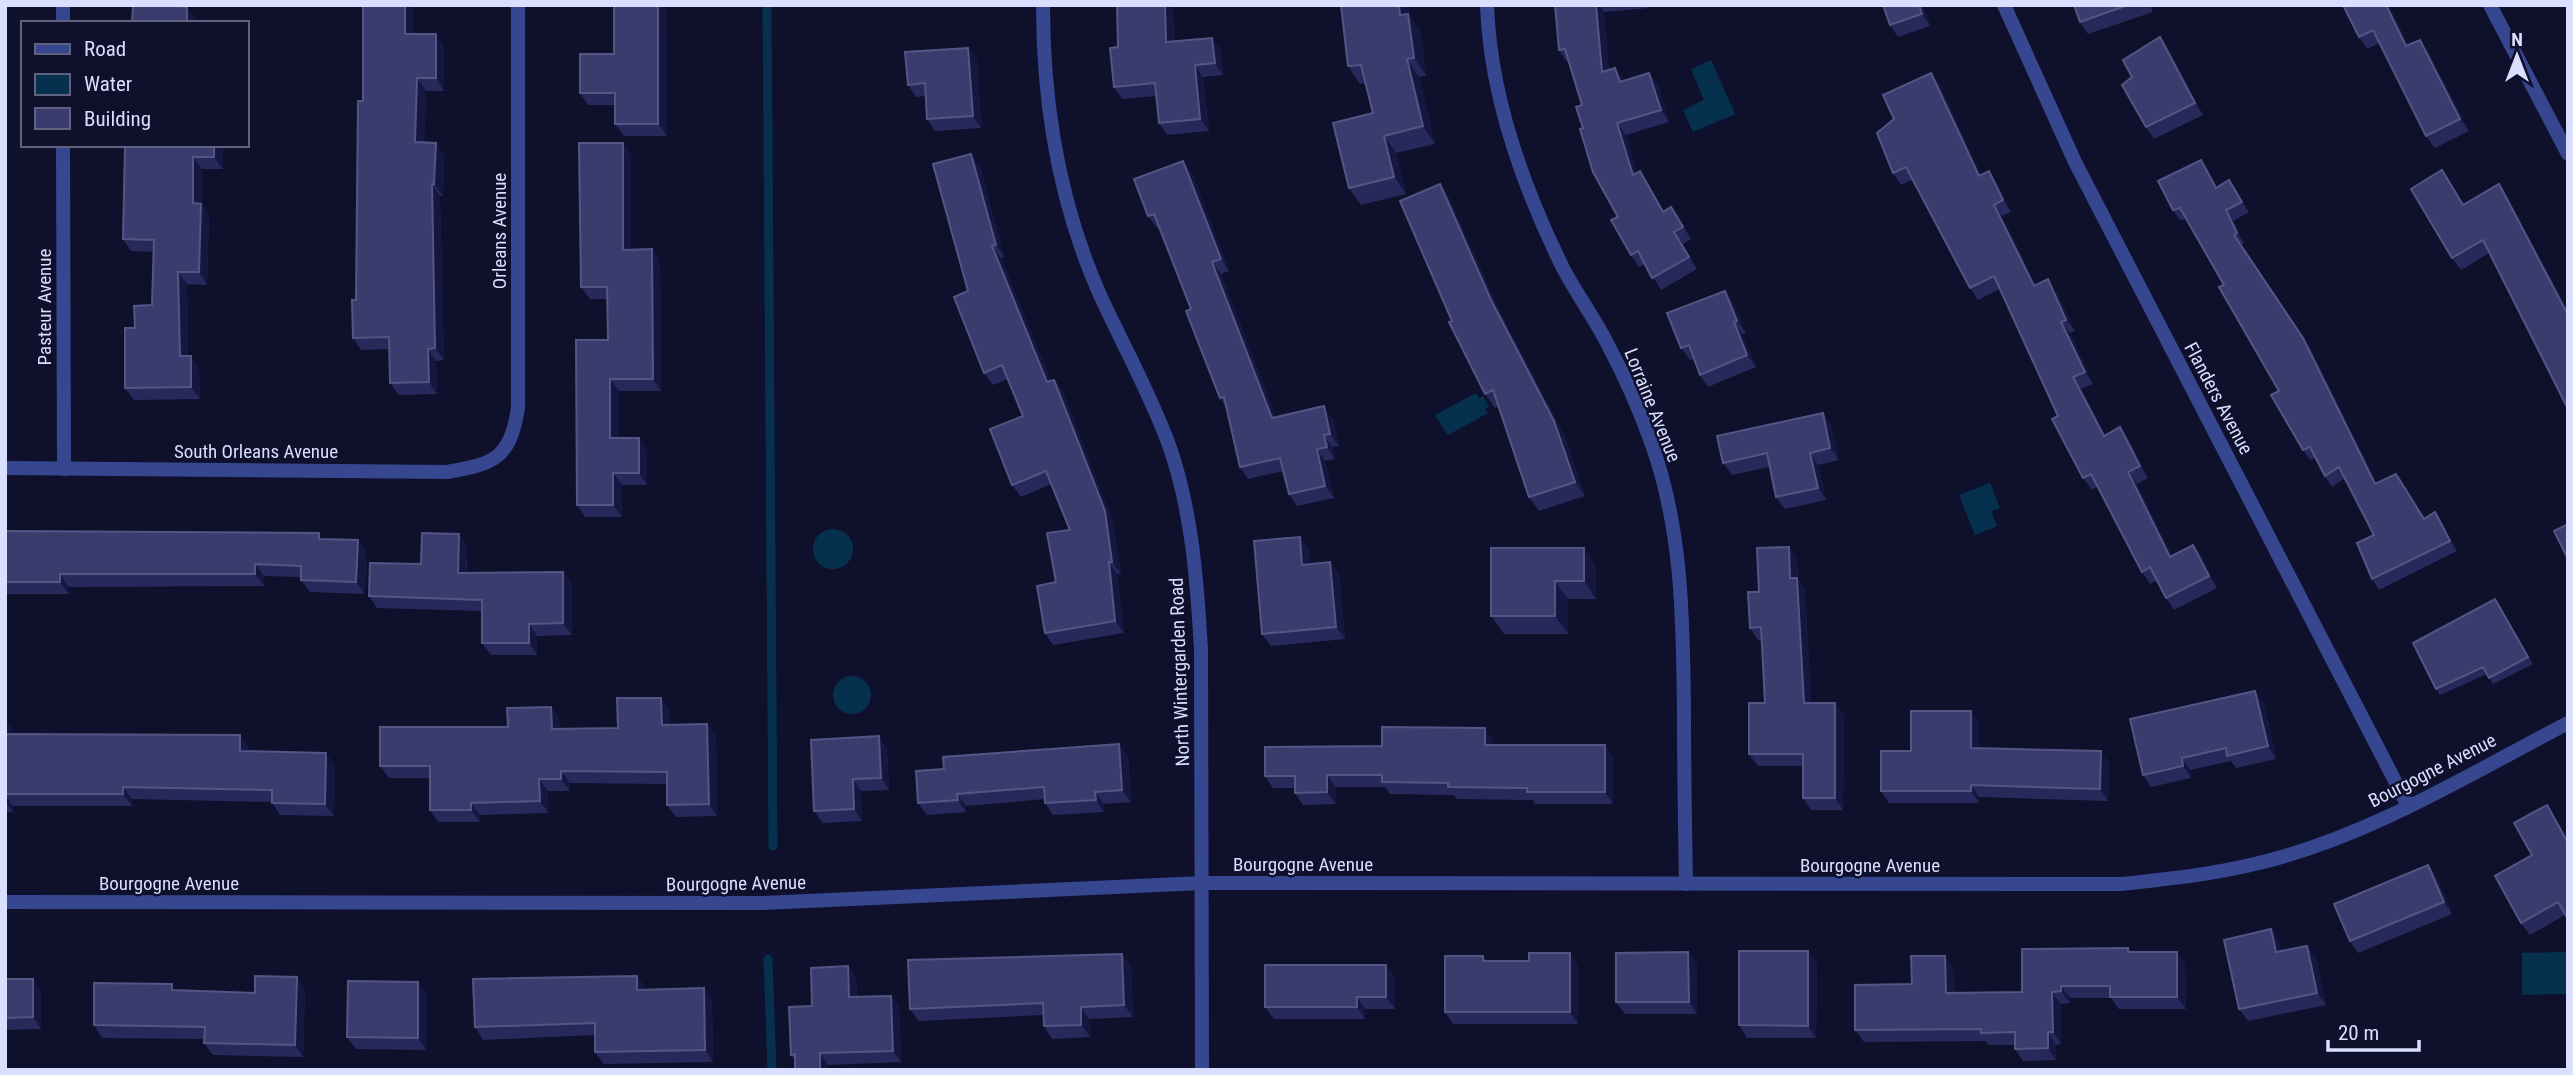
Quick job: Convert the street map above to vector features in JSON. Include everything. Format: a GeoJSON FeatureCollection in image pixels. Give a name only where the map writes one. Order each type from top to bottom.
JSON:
{"type":"FeatureCollection","features":[{"type":"Feature","properties":{"kind":"street","name":"Orleans Avenue"},"geometry":{"type":"LineString","coordinates":[[501,453],[514,432],[518,408],[518,5]]}},
{"type":"Feature","properties":{"kind":"street","name":"North Wintergarden Road"},"geometry":{"type":"LineString","coordinates":[[1043,5],[1048,102],[1059,168],[1075,229],[1100,294],[1169,447],[1187,513],[1197,581],[1201,649],[1202,1070]]}},
{"type":"Feature","properties":{"kind":"street","name":"Lorraine Avenue"},"geometry":{"type":"LineString","coordinates":[[1487,5],[1493,59],[1508,130],[1531,199],[1564,270],[1626,381],[1652,444],[1670,510],[1680,577],[1685,662],[1686,884]]}},
{"type":"Feature","properties":{"kind":"street","name":"Flanders Avenue"},"geometry":{"type":"LineString","coordinates":[[2004,5],[2074,162],[2408,806]]}},
{"type":"Feature","properties":{"kind":"street"},"geometry":{"type":"LineString","coordinates":[[2490,5],[2568,154]]}},
{"type":"Feature","properties":{"kind":"street","name":"Pasteur Avenue"},"geometry":{"type":"LineString","coordinates":[[63,147],[64,468]]}},
{"type":"Feature","properties":{"kind":"street","name":"South Orleans Avenue"},"geometry":{"type":"LineString","coordinates":[[5,468],[447,471],[486,466],[501,453]]}},
{"type":"Feature","properties":{"kind":"street","name":"Bourgogne Avenue"},"geometry":{"type":"LineString","coordinates":[[5,901],[764,903],[1202,883],[2122,884],[2192,877],[2266,862],[2329,841],[2408,806],[2568,723]]}},
{"type":"Feature","properties":{"kind":"water"},"geometry":{"type":"Polygon","coordinates":[[[1711,60],[1735,114],[1693,132],[1683,110],[1704,100],[1691,69],[1711,60]]]}},
{"type":"Feature","properties":{"kind":"water"},"geometry":{"type":"Polygon","coordinates":[[[1476,393],[1479,398],[1483,396],[1489,407],[1485,409],[1488,413],[1448,435],[1435,415],[1476,393]]]}},
{"type":"Feature","properties":{"kind":"water"},"geometry":{"type":"Polygon","coordinates":[[[1990,483],[2000,508],[1991,511],[1997,526],[1975,535],[1959,495],[1990,483]]]}},
{"type":"Feature","properties":{"kind":"water"},"geometry":{"type":"Polygon","coordinates":[[[833,529],[841,530],[847,535],[852,541],[852,557],[847,563],[841,568],[833,569],[825,568],[819,563],[814,557],[813,549],[814,541],[819,535],[825,530],[833,529]]]}},
{"type":"Feature","properties":{"kind":"water"},"geometry":{"type":"Polygon","coordinates":[[[852,676],[865,682],[871,695],[865,708],[852,714],[839,708],[833,695],[839,682],[852,676]]]}},
{"type":"Feature","properties":{"kind":"water"},"geometry":{"type":"Polygon","coordinates":[[[2568,952],[2568,994],[2522,995],[2522,953],[2568,952]]]}},
{"type":"Feature","properties":{"kind":"building"},"geometry":{"type":"Polygon","coordinates":[[[133,5],[187,7],[187,21],[132,21],[133,5]]]}},
{"type":"Feature","properties":{"kind":"building"},"geometry":{"type":"Polygon","coordinates":[[[363,5],[405,5],[405,34],[436,34],[436,78],[417,78],[415,142],[436,143],[432,184],[435,348],[428,349],[429,382],[390,383],[389,337],[353,338],[352,300],[356,300],[358,101],[363,101],[363,5]]]}},
{"type":"Feature","properties":{"kind":"building"},"geometry":{"type":"Polygon","coordinates":[[[614,5],[658,5],[658,124],[615,124],[615,93],[580,93],[580,54],[614,54],[614,5]]]}},
{"type":"Feature","properties":{"kind":"building"},"geometry":{"type":"Polygon","coordinates":[[[1117,5],[1165,5],[1166,42],[1212,38],[1215,63],[1195,65],[1200,119],[1159,123],[1155,83],[1114,87],[1110,48],[1118,47],[1117,5]]]}},
{"type":"Feature","properties":{"kind":"building"},"geometry":{"type":"Polygon","coordinates":[[[1341,5],[1399,5],[1400,15],[1408,14],[1414,58],[1407,59],[1423,126],[1384,136],[1394,177],[1349,188],[1333,123],[1373,113],[1361,65],[1348,66],[1341,5]]]}},
{"type":"Feature","properties":{"kind":"building"},"geometry":{"type":"Polygon","coordinates":[[[1555,5],[1596,5],[1602,72],[1615,68],[1620,82],[1649,73],[1661,110],[1617,123],[1633,175],[1640,171],[1663,212],[1671,207],[1683,227],[1674,232],[1689,257],[1652,278],[1638,251],[1631,255],[1611,220],[1618,217],[1593,172],[1576,107],[1582,105],[1565,49],[1559,50],[1555,5]]]}},
{"type":"Feature","properties":{"kind":"building"},"geometry":{"type":"Polygon","coordinates":[[[1883,5],[1919,5],[1922,14],[1890,25],[1883,5]]]}},
{"type":"Feature","properties":{"kind":"building"},"geometry":{"type":"Polygon","coordinates":[[[2074,5],[2128,5],[2080,22],[2074,5]]]}},
{"type":"Feature","properties":{"kind":"building"},"geometry":{"type":"Polygon","coordinates":[[[2343,5],[2386,5],[2406,46],[2420,40],[2460,119],[2426,136],[2373,30],[2359,37],[2343,5]]]}},
{"type":"Feature","properties":{"kind":"building"},"geometry":{"type":"Polygon","coordinates":[[[2160,37],[2195,103],[2146,127],[2122,85],[2132,77],[2123,60],[2160,37]]]}},
{"type":"Feature","properties":{"kind":"building"},"geometry":{"type":"Polygon","coordinates":[[[968,48],[973,116],[927,119],[925,83],[908,85],[905,52],[968,48]]]}},
{"type":"Feature","properties":{"kind":"building"},"geometry":{"type":"Polygon","coordinates":[[[1931,73],[1979,176],[1989,171],[2003,200],[1994,205],[2034,286],[2048,279],[2066,320],[2061,322],[2085,372],[2073,377],[2104,436],[2120,427],[2140,466],[2128,472],[2170,557],[2193,545],[2209,576],[2166,598],[2150,567],[2142,572],[2091,474],[2083,478],[2052,419],[2058,416],[1994,276],[1970,288],[1906,167],[1893,173],[1877,133],[1894,119],[1883,95],[1931,73]]]}},
{"type":"Feature","properties":{"kind":"building"},"geometry":{"type":"Polygon","coordinates":[[[579,143],[623,143],[623,250],[652,249],[653,379],[610,379],[610,438],[639,438],[639,473],[613,473],[613,505],[577,505],[576,340],[608,340],[607,287],[581,287],[579,143]]]}},
{"type":"Feature","properties":{"kind":"building"},"geometry":{"type":"Polygon","coordinates":[[[125,147],[214,147],[214,157],[193,157],[193,203],[201,204],[199,272],[178,272],[180,356],[191,356],[191,387],[125,388],[125,328],[135,328],[134,306],[152,305],[154,240],[123,239],[125,147]]]}},
{"type":"Feature","properties":{"kind":"building"},"geometry":{"type":"Polygon","coordinates":[[[971,154],[996,245],[992,246],[1047,382],[1054,380],[1105,511],[1112,562],[1109,562],[1115,621],[1045,633],[1037,586],[1056,582],[1047,533],[1070,530],[1046,471],[1012,485],[990,429],[1023,416],[1002,365],[984,373],[954,297],[968,291],[933,164],[971,154]]]}},
{"type":"Feature","properties":{"kind":"building"},"geometry":{"type":"Polygon","coordinates":[[[2201,160],[2216,188],[2229,180],[2242,202],[2226,210],[2237,233],[2234,235],[2303,338],[2375,484],[2396,474],[2424,519],[2435,512],[2450,541],[2372,579],[2357,543],[2374,535],[2339,467],[2325,476],[2310,447],[2303,450],[2271,395],[2279,391],[2219,287],[2224,285],[2180,208],[2173,210],[2158,181],[2201,160]]]}},
{"type":"Feature","properties":{"kind":"building"},"geometry":{"type":"Polygon","coordinates":[[[1183,161],[1221,259],[1212,262],[1272,418],[1324,406],[1330,434],[1324,435],[1327,447],[1317,449],[1325,486],[1289,494],[1280,458],[1240,467],[1224,397],[1220,398],[1186,311],[1191,309],[1154,214],[1148,216],[1134,179],[1183,161]]]}},
{"type":"Feature","properties":{"kind":"building"},"geometry":{"type":"Polygon","coordinates":[[[2442,170],[2463,205],[2499,184],[2568,315],[2568,409],[2483,240],[2452,258],[2411,189],[2442,170]]]}},
{"type":"Feature","properties":{"kind":"building"},"geometry":{"type":"Polygon","coordinates":[[[1440,184],[1491,300],[1554,421],[1575,482],[1529,497],[1493,390],[1485,394],[1449,322],[1452,321],[1400,201],[1440,184]]]}},
{"type":"Feature","properties":{"kind":"building"},"geometry":{"type":"Polygon","coordinates":[[[1725,291],[1747,355],[1700,375],[1689,345],[1681,348],[1667,313],[1725,291]]]}},
{"type":"Feature","properties":{"kind":"building"},"geometry":{"type":"Polygon","coordinates":[[[1823,413],[1830,448],[1810,453],[1818,488],[1776,497],[1767,453],[1723,463],[1717,436],[1823,413]]]}},
{"type":"Feature","properties":{"kind":"building"},"geometry":{"type":"Polygon","coordinates":[[[2568,524],[2568,559],[2554,531],[2568,524]]]}},
{"type":"Feature","properties":{"kind":"building"},"geometry":{"type":"Polygon","coordinates":[[[5,531],[319,533],[319,539],[358,540],[356,582],[301,580],[301,566],[255,564],[255,574],[60,574],[60,582],[5,582],[5,531]]]}},
{"type":"Feature","properties":{"kind":"building"},"geometry":{"type":"Polygon","coordinates":[[[422,533],[459,534],[458,573],[563,572],[563,623],[529,624],[529,643],[482,643],[482,600],[369,596],[370,563],[421,564],[422,533]]]}},
{"type":"Feature","properties":{"kind":"building"},"geometry":{"type":"Polygon","coordinates":[[[1300,537],[1302,565],[1330,562],[1336,627],[1262,634],[1254,541],[1300,537]]]}},
{"type":"Feature","properties":{"kind":"building"},"geometry":{"type":"Polygon","coordinates":[[[1789,547],[1790,578],[1797,578],[1804,703],[1835,703],[1835,798],[1803,798],[1803,754],[1749,754],[1749,703],[1765,703],[1761,627],[1750,628],[1748,592],[1759,592],[1757,548],[1789,547]]]}},
{"type":"Feature","properties":{"kind":"building"},"geometry":{"type":"Polygon","coordinates":[[[1491,548],[1584,548],[1584,581],[1555,581],[1555,616],[1491,616],[1491,548]]]}},
{"type":"Feature","properties":{"kind":"building"},"geometry":{"type":"Polygon","coordinates":[[[2495,599],[2528,657],[2489,678],[2483,667],[2436,689],[2413,643],[2495,599]]]}},
{"type":"Feature","properties":{"kind":"building"},"geometry":{"type":"Polygon","coordinates":[[[2255,691],[2268,746],[2227,756],[2226,748],[2182,758],[2183,766],[2143,775],[2130,719],[2255,691]]]}},
{"type":"Feature","properties":{"kind":"building"},"geometry":{"type":"Polygon","coordinates":[[[617,698],[661,698],[662,725],[707,724],[709,804],[667,805],[667,772],[561,771],[561,779],[539,779],[540,801],[471,803],[471,810],[430,810],[430,766],[380,766],[380,727],[508,727],[507,708],[551,707],[552,729],[618,728],[617,698]]]}},
{"type":"Feature","properties":{"kind":"building"},"geometry":{"type":"Polygon","coordinates":[[[1911,711],[1971,711],[1971,748],[2101,751],[2100,789],[1971,785],[1971,791],[1881,791],[1881,751],[1911,751],[1911,711]]]}},
{"type":"Feature","properties":{"kind":"building"},"geometry":{"type":"Polygon","coordinates":[[[1382,727],[1485,728],[1485,745],[1605,745],[1605,792],[1527,792],[1527,788],[1448,787],[1448,783],[1382,782],[1382,775],[1327,775],[1327,792],[1295,793],[1295,776],[1265,776],[1265,747],[1382,746],[1382,727]]]}},
{"type":"Feature","properties":{"kind":"building"},"geometry":{"type":"Polygon","coordinates":[[[5,734],[240,735],[240,751],[326,753],[325,804],[272,803],[272,790],[123,787],[123,794],[5,794],[5,734]]]}},
{"type":"Feature","properties":{"kind":"building"},"geometry":{"type":"Polygon","coordinates":[[[879,736],[881,778],[853,779],[854,809],[814,811],[811,740],[879,736]]]}},
{"type":"Feature","properties":{"kind":"building"},"geometry":{"type":"Polygon","coordinates":[[[1119,744],[1122,790],[1095,792],[1096,800],[1045,803],[1044,787],[957,794],[958,800],[918,803],[916,771],[944,769],[943,757],[1119,744]]]}},
{"type":"Feature","properties":{"kind":"building"},"geometry":{"type":"Polygon","coordinates":[[[2547,805],[2568,843],[2568,919],[2558,902],[2521,923],[2495,876],[2532,855],[2514,823],[2547,805]]]}},
{"type":"Feature","properties":{"kind":"building"},"geometry":{"type":"Polygon","coordinates":[[[2428,865],[2444,902],[2350,941],[2334,904],[2428,865]]]}},
{"type":"Feature","properties":{"kind":"building"},"geometry":{"type":"Polygon","coordinates":[[[2271,929],[2276,952],[2307,946],[2317,993],[2239,1009],[2224,940],[2271,929]]]}},
{"type":"Feature","properties":{"kind":"building"},"geometry":{"type":"Polygon","coordinates":[[[2128,948],[2128,952],[2177,952],[2177,997],[2110,997],[2110,986],[2061,986],[2061,991],[2052,992],[2053,1032],[2048,1032],[2048,1048],[2015,1049],[2015,1032],[1981,1033],[1981,1029],[1855,1030],[1855,985],[1912,984],[1911,956],[1945,956],[1946,993],[2022,992],[2022,949],[2128,948]]]}},
{"type":"Feature","properties":{"kind":"building"},"geometry":{"type":"Polygon","coordinates":[[[1739,951],[1808,951],[1808,1026],[1739,1025],[1739,951]]]}},
{"type":"Feature","properties":{"kind":"building"},"geometry":{"type":"Polygon","coordinates":[[[1688,952],[1689,1002],[1616,1002],[1616,953],[1688,952]]]}},
{"type":"Feature","properties":{"kind":"building"},"geometry":{"type":"Polygon","coordinates":[[[1529,953],[1570,953],[1570,1012],[1445,1012],[1445,956],[1483,956],[1483,961],[1529,961],[1529,953]]]}},
{"type":"Feature","properties":{"kind":"building"},"geometry":{"type":"Polygon","coordinates":[[[1122,954],[1124,1005],[1081,1007],[1081,1025],[1044,1026],[1043,1003],[910,1009],[908,960],[1122,954]]]}},
{"type":"Feature","properties":{"kind":"building"},"geometry":{"type":"Polygon","coordinates":[[[1265,965],[1386,965],[1386,997],[1357,997],[1357,1007],[1265,1007],[1265,965]]]}},
{"type":"Feature","properties":{"kind":"building"},"geometry":{"type":"Polygon","coordinates":[[[848,966],[849,997],[891,996],[893,1051],[820,1053],[820,1070],[795,1070],[795,1054],[791,1055],[789,1007],[812,1006],[811,968],[848,966]]]}},
{"type":"Feature","properties":{"kind":"building"},"geometry":{"type":"Polygon","coordinates":[[[255,976],[297,977],[295,1045],[204,1043],[205,1027],[94,1025],[94,983],[172,984],[172,990],[255,993],[255,976]]]}},
{"type":"Feature","properties":{"kind":"building"},"geometry":{"type":"Polygon","coordinates":[[[637,976],[637,990],[704,988],[705,1050],[595,1052],[595,1023],[475,1027],[473,979],[637,976]]]}},
{"type":"Feature","properties":{"kind":"building"},"geometry":{"type":"Polygon","coordinates":[[[5,979],[33,979],[33,1017],[5,1018],[5,979]]]}},
{"type":"Feature","properties":{"kind":"building"},"geometry":{"type":"Polygon","coordinates":[[[348,981],[418,982],[418,1038],[347,1037],[348,981]]]}},
{"type":"Feature","properties":{"kind":"waterway"},"geometry":{"type":"LineString","coordinates":[[767,5],[773,846]]}},
{"type":"Feature","properties":{"kind":"waterway"},"geometry":{"type":"LineString","coordinates":[[768,959],[772,1070]]}}]}
